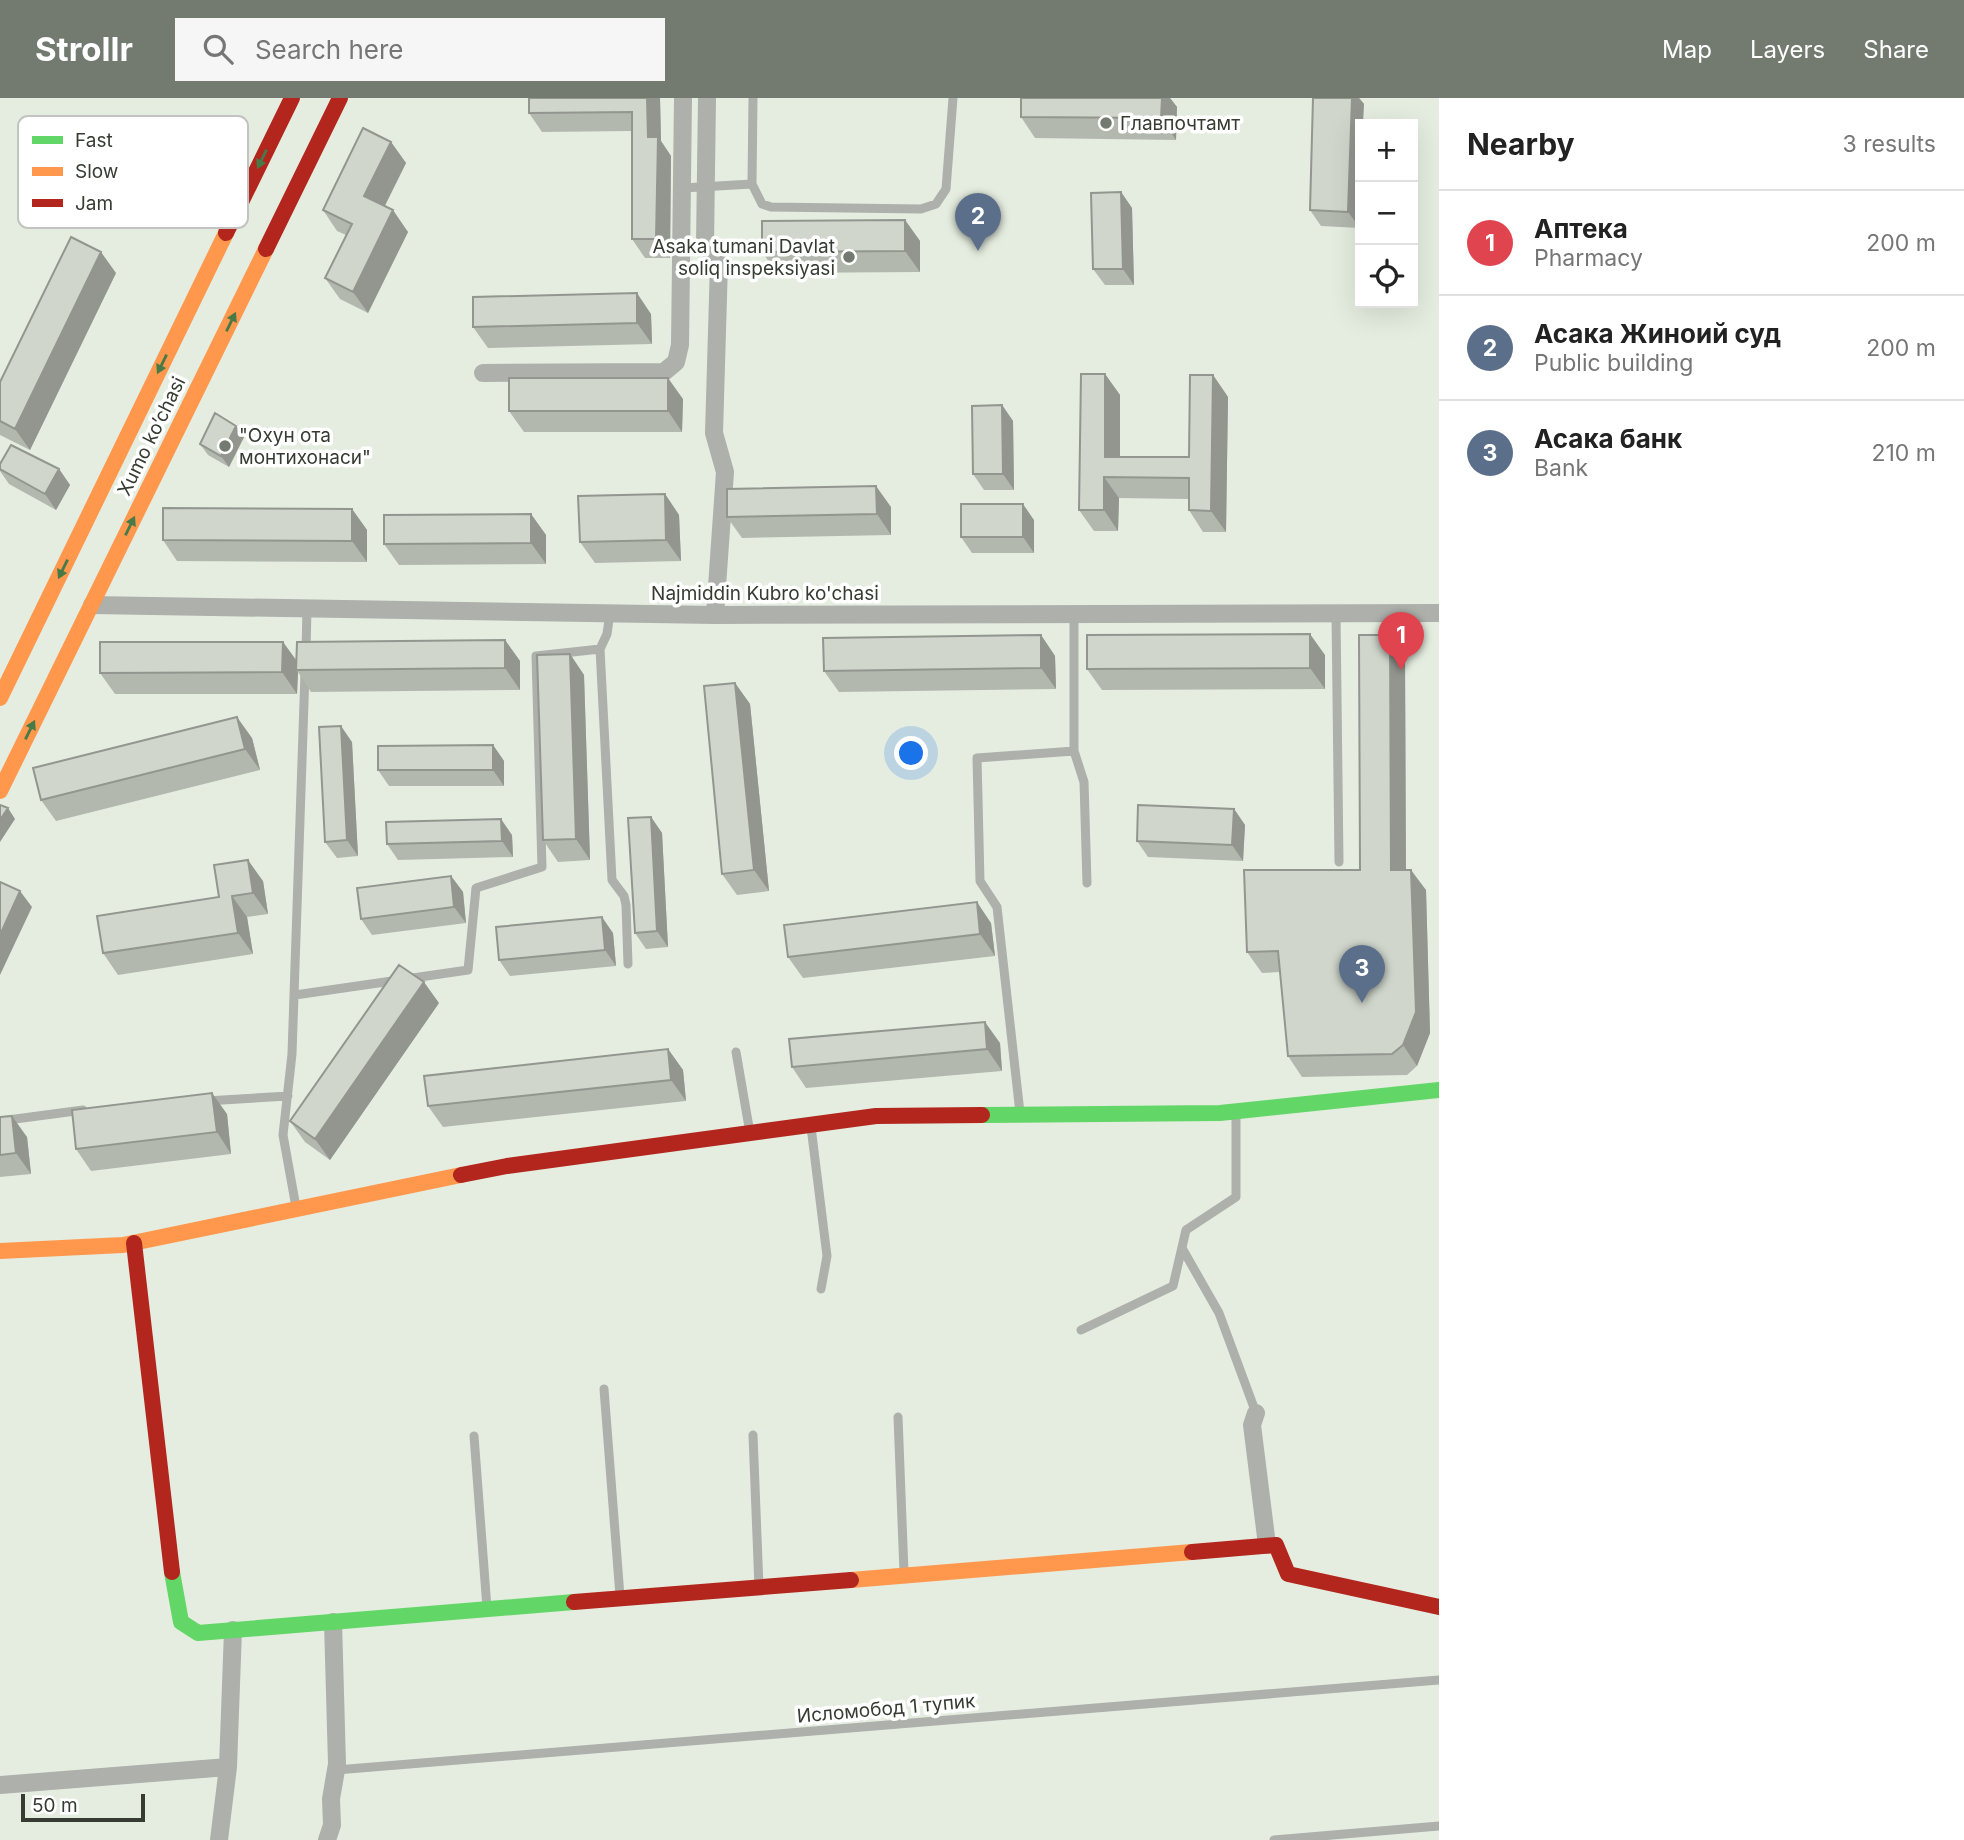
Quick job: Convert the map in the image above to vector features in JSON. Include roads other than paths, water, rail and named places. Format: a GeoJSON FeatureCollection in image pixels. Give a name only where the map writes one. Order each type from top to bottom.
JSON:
{"type":"FeatureCollection","features":[{"type":"Feature","properties":{"kind":"street","name":"Xumo ko’chasi"},"geometry":{"type":"LineString","coordinates":[[248,188],[292,98]]}},
{"type":"Feature","properties":{"kind":"street","name":"Xumo ko’chasi"},"geometry":{"type":"LineString","coordinates":[[0,792],[340,98]]}},
{"type":"Feature","properties":{"kind":"street"},"geometry":{"type":"LineString","coordinates":[[483,373],[664,372],[676,362],[680,345],[683,98]]}},
{"type":"Feature","properties":{"kind":"street"},"geometry":{"type":"LineString","coordinates":[[706,98],[705,244],[719,263],[714,433],[725,472],[715,615]]}},
{"type":"Feature","properties":{"kind":"street","name":"Xumo ko’chasi"},"geometry":{"type":"LineString","coordinates":[[0,698],[229,228]]}},
{"type":"Feature","properties":{"kind":"street","name":"Najmiddin Kubro ko'chasi"},"geometry":{"type":"LineString","coordinates":[[92,605],[715,615],[1439,613]]}},
{"type":"Feature","properties":{"kind":"street"},"geometry":{"type":"LineString","coordinates":[[0,1251],[134,1243],[507,1166],[876,1116],[1236,1111],[1439,1090]]}},
{"type":"Feature","properties":{"kind":"street"},"geometry":{"type":"LineString","coordinates":[[134,1243],[173,1581],[181,1622],[198,1633],[1267,1545],[1276,1545],[1288,1574],[1439,1607]]}},
{"type":"Feature","properties":{"kind":"street"},"geometry":{"type":"LineString","coordinates":[[1256,1413],[1252,1425],[1267,1545]]}},
{"type":"Feature","properties":{"kind":"street"},"geometry":{"type":"LineString","coordinates":[[327,1840],[332,1825],[331,1798],[336,1770],[333,1622]]}},
{"type":"Feature","properties":{"kind":"street"},"geometry":{"type":"LineString","coordinates":[[219,1840],[228,1767],[233,1630]]}},
{"type":"Feature","properties":{"kind":"street"},"geometry":{"type":"LineString","coordinates":[[0,1785],[228,1767]]}},
{"type":"Feature","properties":{"kind":"lane"},"geometry":{"type":"LineString","coordinates":[[753,98],[752,184],[755,196],[771,207],[921,209],[936,204],[946,189],[953,98]]}},
{"type":"Feature","properties":{"kind":"lane"},"geometry":{"type":"LineString","coordinates":[[683,188],[752,184]]}},
{"type":"Feature","properties":{"kind":"lane"},"geometry":{"type":"LineString","coordinates":[[296,1210],[283,1135],[295,995],[307,608]]}},
{"type":"Feature","properties":{"kind":"lane"},"geometry":{"type":"LineString","coordinates":[[610,613],[607,634],[600,649],[612,880],[624,895],[626,905],[628,964]]}},
{"type":"Feature","properties":{"kind":"lane"},"geometry":{"type":"LineString","coordinates":[[1074,614],[1073,751],[1084,782],[1087,883]]}},
{"type":"Feature","properties":{"kind":"lane"},"geometry":{"type":"LineString","coordinates":[[1336,614],[1339,862]]}},
{"type":"Feature","properties":{"kind":"lane"},"geometry":{"type":"LineString","coordinates":[[295,995],[468,970],[476,888],[542,867],[537,656],[600,649]]}},
{"type":"Feature","properties":{"kind":"lane"},"geometry":{"type":"LineString","coordinates":[[1021,1115],[997,907],[979,881],[977,758],[1073,751]]}},
{"type":"Feature","properties":{"kind":"lane"},"geometry":{"type":"LineString","coordinates":[[736,1052],[750,1135]]}},
{"type":"Feature","properties":{"kind":"lane"},"geometry":{"type":"LineString","coordinates":[[190,1102],[288,1096]]}},
{"type":"Feature","properties":{"kind":"lane"},"geometry":{"type":"LineString","coordinates":[[0,1121],[93,1109]]}},
{"type":"Feature","properties":{"kind":"lane"},"geometry":{"type":"LineString","coordinates":[[1081,1330],[1173,1286],[1186,1230],[1236,1197],[1236,1111]]}},
{"type":"Feature","properties":{"kind":"lane"},"geometry":{"type":"LineString","coordinates":[[811,1126],[827,1256],[821,1289]]}},
{"type":"Feature","properties":{"kind":"lane"},"geometry":{"type":"LineString","coordinates":[[1182,1248],[1219,1313],[1256,1413]]}},
{"type":"Feature","properties":{"kind":"lane"},"geometry":{"type":"LineString","coordinates":[[604,1389],[620,1598]]}},
{"type":"Feature","properties":{"kind":"lane"},"geometry":{"type":"LineString","coordinates":[[898,1417],[905,1575]]}},
{"type":"Feature","properties":{"kind":"lane"},"geometry":{"type":"LineString","coordinates":[[753,1435],[759,1587]]}},
{"type":"Feature","properties":{"kind":"lane"},"geometry":{"type":"LineString","coordinates":[[474,1436],[487,1609]]}},
{"type":"Feature","properties":{"kind":"lane","name":"Исломобод 1 тупик"},"geometry":{"type":"LineString","coordinates":[[336,1770],[1439,1680]]}},
{"type":"Feature","properties":{"kind":"lane"},"geometry":{"type":"LineString","coordinates":[[1274,1840],[1439,1826]]}},
{"type":"Feature","properties":{"kind":"place","name":"Главпочтамт"},"geometry":{"type":"Point","coordinates":[1106,123]}},
{"type":"Feature","properties":{"kind":"place","name":"Асака Жиноий суд"},"geometry":{"type":"Point","coordinates":[978,251]}},
{"type":"Feature","properties":{"kind":"place","name":"Asaka tumani Davlat soliq inspeksiyasi"},"geometry":{"type":"Point","coordinates":[849,257]}},
{"type":"Feature","properties":{"kind":"place","name":"\"Охун ота монтихонаси\""},"geometry":{"type":"Point","coordinates":[225,446]}},
{"type":"Feature","properties":{"kind":"place","name":"Аптека"},"geometry":{"type":"Point","coordinates":[1401,670]}},
{"type":"Feature","properties":{"kind":"place","name":"Асака банк"},"geometry":{"type":"Point","coordinates":[1362,1003]}}]}
